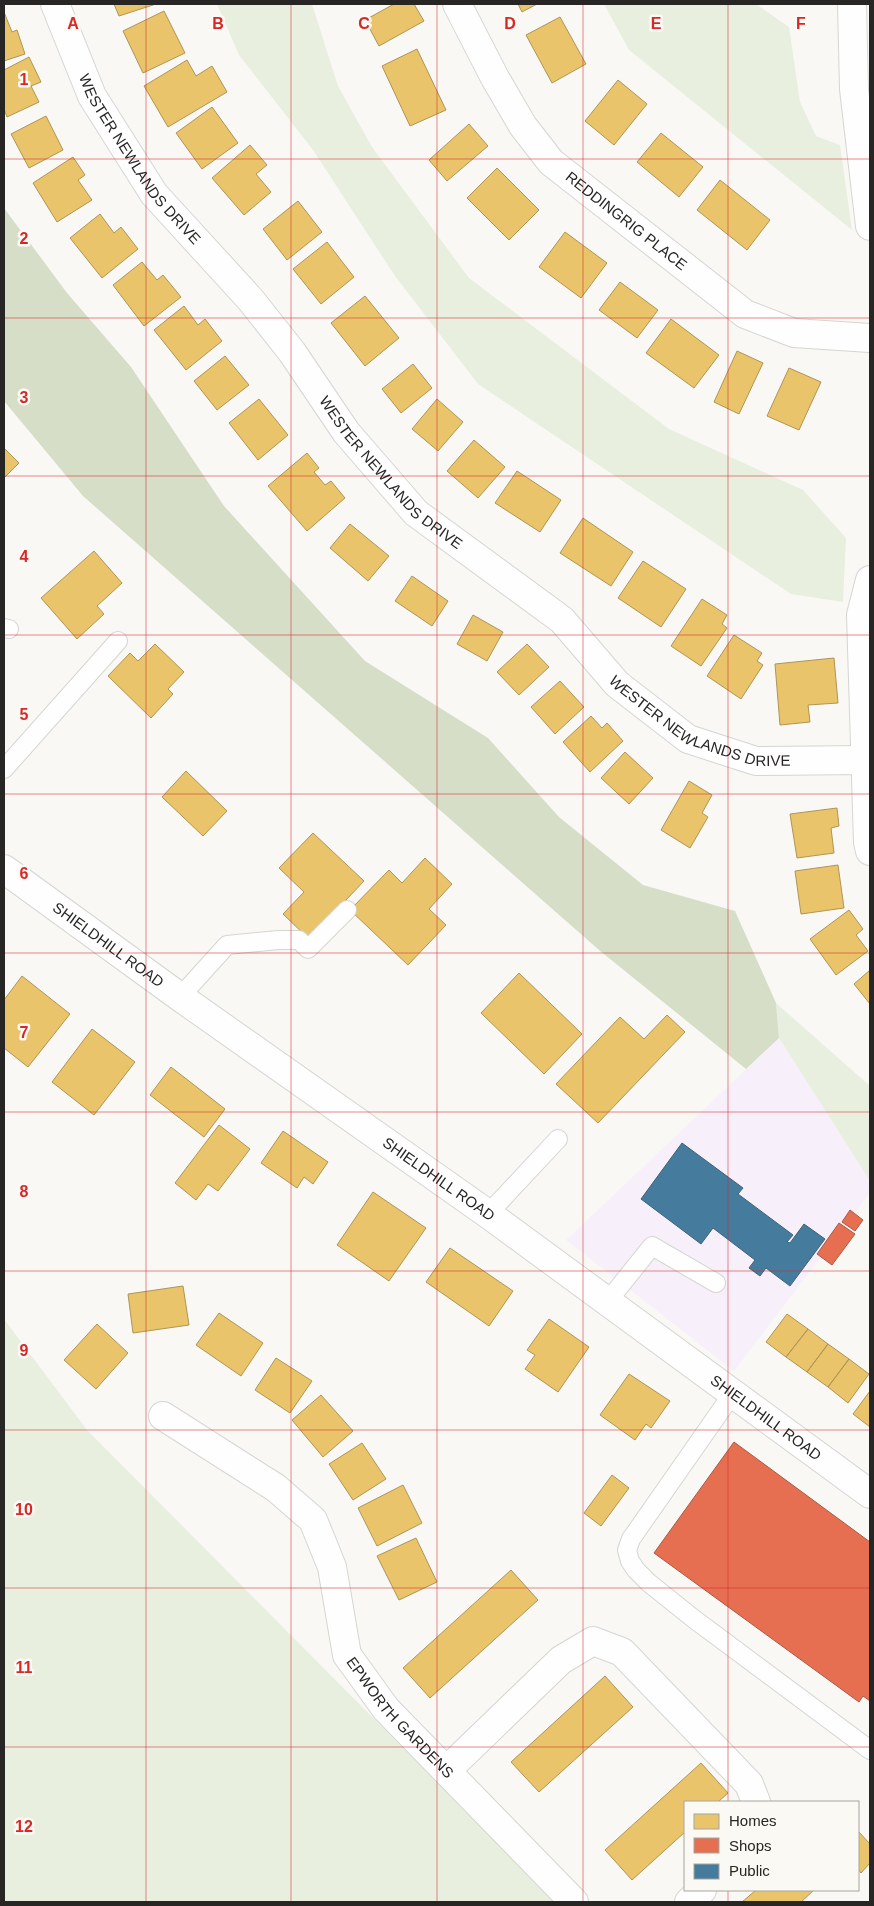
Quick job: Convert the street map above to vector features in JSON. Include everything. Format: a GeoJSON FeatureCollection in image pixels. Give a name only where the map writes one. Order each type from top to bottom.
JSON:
{"type":"FeatureCollection","features":[{"type":"Feature","properties":{"kind":"street","name":"WESTER NEWLANDS DRIVE"},"geometry":{"type":"LineString","coordinates":[[54,4],[92,96],[154,194],[250,299],[292,352],[346,432],[416,513],[562,620],[617,684],[688,739],[756,761],[866,760]]}},
{"type":"Feature","properties":{"kind":"street","name":"REDDINGRIG PLACE"},"geometry":{"type":"LineString","coordinates":[[457,4],[495,78],[523,126],[552,162],[745,314],[794,333],[870,338]]}},
{"type":"Feature","properties":{"kind":"street"},"geometry":{"type":"LineString","coordinates":[[852,4],[854,89],[866,150],[870,226]]}},
{"type":"Feature","properties":{"kind":"street"},"geometry":{"type":"LineString","coordinates":[[870,580],[861,615],[868,842],[870,851]]}},
{"type":"Feature","properties":{"kind":"street","name":"SHIELDHILL ROAD"},"geometry":{"type":"LineString","coordinates":[[4,869],[488,1214],[870,1494]]}},
{"type":"Feature","properties":{"kind":"street","name":"EPWORTH GARDENS"},"geometry":{"type":"LineString","coordinates":[[163,1416],[276,1488],[313,1520],[332,1567],[347,1654],[386,1709],[574,1902]]}},
{"type":"Feature","properties":{"kind":"street"},"geometry":{"type":"LineString","coordinates":[[447,1770],[561,1660],[594,1641],[622,1652],[749,1784],[756,1801]]}},
{"type":"Feature","properties":{"kind":"street"},"geometry":{"type":"LineString","coordinates":[[689,1902],[701,1891]]}},
{"type":"Feature","properties":{"kind":"lane"},"geometry":{"type":"LineString","coordinates":[[4,769],[118,641]]}},
{"type":"Feature","properties":{"kind":"lane"},"geometry":{"type":"LineString","coordinates":[[180,996],[228,945],[299,940],[308,949],[347,910]]}},
{"type":"Feature","properties":{"kind":"lane"},"geometry":{"type":"LineString","coordinates":[[488,1214],[558,1139]]}},
{"type":"Feature","properties":{"kind":"lane"},"geometry":{"type":"LineString","coordinates":[[608,1301],[652,1246],[716,1283]]}},
{"type":"Feature","properties":{"kind":"lane"},"geometry":{"type":"LineString","coordinates":[[733,1393],[631,1539],[628,1546],[629,1558],[642,1577],[686,1613],[870,1750]]}},
{"type":"Feature","properties":{"kind":"shaded area"},"geometry":{"type":"Polygon","coordinates":[[[779,1038],[870,1181],[870,1193],[734,1371],[566,1240],[779,1038]]]}},
{"type":"Feature","properties":{"kind":"green space"},"geometry":{"type":"Polygon","coordinates":[[[217,4],[312,4],[338,86],[372,147],[469,278],[669,429],[803,490],[846,538],[843,602],[791,594],[478,384],[395,276],[313,150],[239,55],[217,4]]]}},
{"type":"Feature","properties":{"kind":"green space"},"geometry":{"type":"Polygon","coordinates":[[[604,4],[756,4],[789,27],[800,102],[816,136],[840,145],[852,230],[629,50],[604,4]]]}},
{"type":"Feature","properties":{"kind":"green space"},"geometry":{"type":"Polygon","coordinates":[[[4,208],[67,293],[131,367],[224,506],[365,661],[488,738],[559,817],[643,885],[735,911],[776,1003],[779,1038],[746,1069],[599,950],[83,496],[4,401],[4,208]]]}},
{"type":"Feature","properties":{"kind":"green space"},"geometry":{"type":"Polygon","coordinates":[[[776,1003],[870,1086],[870,1181],[779,1038],[776,1003]]]}},
{"type":"Feature","properties":{"kind":"green space"},"geometry":{"type":"Polygon","coordinates":[[[4,1319],[87,1430],[556,1902],[4,1902],[4,1319]]]}},
{"type":"Feature","properties":{"kind":"building: Homes"},"geometry":{"type":"Polygon","coordinates":[[[114,4],[156,4],[119,16],[114,4]]]}},
{"type":"Feature","properties":{"kind":"building: Homes"},"geometry":{"type":"Polygon","coordinates":[[[394,4],[414,4],[424,21],[379,46],[365,20],[394,4]]]}},
{"type":"Feature","properties":{"kind":"building: Homes"},"geometry":{"type":"Polygon","coordinates":[[[518,4],[537,4],[522,12],[518,4]]]}},
{"type":"Feature","properties":{"kind":"building: Homes"},"geometry":{"type":"Polygon","coordinates":[[[164,11],[185,53],[143,73],[123,31],[164,11]]]}},
{"type":"Feature","properties":{"kind":"building: Homes"},"geometry":{"type":"Polygon","coordinates":[[[4,12],[12,32],[17,30],[25,54],[4,61],[4,12]]]}},
{"type":"Feature","properties":{"kind":"building: Homes"},"geometry":{"type":"Polygon","coordinates":[[[560,17],[586,64],[552,83],[526,35],[560,17]]]}},
{"type":"Feature","properties":{"kind":"building: Homes"},"geometry":{"type":"Polygon","coordinates":[[[417,49],[446,110],[410,126],[382,66],[417,49]]]}},
{"type":"Feature","properties":{"kind":"building: Homes"},"geometry":{"type":"Polygon","coordinates":[[[29,57],[41,82],[31,86],[39,102],[7,117],[4,109],[4,70],[29,57]]]}},
{"type":"Feature","properties":{"kind":"building: Homes"},"geometry":{"type":"Polygon","coordinates":[[[187,60],[196,76],[212,66],[227,92],[168,127],[144,86],[187,60]]]}},
{"type":"Feature","properties":{"kind":"building: Homes"},"geometry":{"type":"Polygon","coordinates":[[[618,80],[647,104],[614,145],[585,121],[618,80]]]}},
{"type":"Feature","properties":{"kind":"building: Homes"},"geometry":{"type":"Polygon","coordinates":[[[212,107],[238,143],[202,169],[176,133],[212,107]]]}},
{"type":"Feature","properties":{"kind":"building: Homes"},"geometry":{"type":"Polygon","coordinates":[[[46,116],[63,150],[29,168],[11,134],[46,116]]]}},
{"type":"Feature","properties":{"kind":"building: Homes"},"geometry":{"type":"Polygon","coordinates":[[[469,124],[488,146],[447,181],[429,160],[469,124]]]}},
{"type":"Feature","properties":{"kind":"building: Homes"},"geometry":{"type":"Polygon","coordinates":[[[661,133],[703,167],[679,197],[637,162],[661,133]]]}},
{"type":"Feature","properties":{"kind":"building: Homes"},"geometry":{"type":"Polygon","coordinates":[[[250,145],[267,165],[256,174],[271,192],[244,215],[212,178],[250,145]]]}},
{"type":"Feature","properties":{"kind":"building: Homes"},"geometry":{"type":"Polygon","coordinates":[[[73,157],[85,175],[78,180],[92,200],[57,222],[33,183],[73,157]]]}},
{"type":"Feature","properties":{"kind":"building: Homes"},"geometry":{"type":"Polygon","coordinates":[[[497,168],[539,210],[509,240],[467,198],[497,168]]]}},
{"type":"Feature","properties":{"kind":"building: Homes"},"geometry":{"type":"Polygon","coordinates":[[[720,180],[770,220],[747,250],[697,210],[720,180]]]}},
{"type":"Feature","properties":{"kind":"building: Homes"},"geometry":{"type":"Polygon","coordinates":[[[298,201],[322,232],[287,260],[263,229],[298,201]]]}},
{"type":"Feature","properties":{"kind":"building: Homes"},"geometry":{"type":"Polygon","coordinates":[[[100,214],[114,233],[121,227],[138,249],[102,278],[70,238],[100,214]]]}},
{"type":"Feature","properties":{"kind":"building: Homes"},"geometry":{"type":"Polygon","coordinates":[[[565,232],[607,263],[581,298],[539,267],[565,232]]]}},
{"type":"Feature","properties":{"kind":"building: Homes"},"geometry":{"type":"Polygon","coordinates":[[[327,242],[354,277],[321,304],[293,269],[327,242]]]}},
{"type":"Feature","properties":{"kind":"building: Homes"},"geometry":{"type":"Polygon","coordinates":[[[142,262],[157,280],[163,275],[181,297],[144,326],[113,285],[142,262]]]}},
{"type":"Feature","properties":{"kind":"building: Homes"},"geometry":{"type":"Polygon","coordinates":[[[620,282],[658,310],[637,338],[599,310],[620,282]]]}},
{"type":"Feature","properties":{"kind":"building: Homes"},"geometry":{"type":"Polygon","coordinates":[[[365,296],[399,338],[365,366],[331,323],[365,296]]]}},
{"type":"Feature","properties":{"kind":"building: Homes"},"geometry":{"type":"Polygon","coordinates":[[[184,306],[198,325],[205,319],[222,341],[186,370],[154,330],[184,306]]]}},
{"type":"Feature","properties":{"kind":"building: Homes"},"geometry":{"type":"Polygon","coordinates":[[[671,319],[719,355],[694,388],[646,353],[671,319]]]}},
{"type":"Feature","properties":{"kind":"building: Homes"},"geometry":{"type":"Polygon","coordinates":[[[737,351],[763,363],[739,414],[714,402],[737,351]]]}},
{"type":"Feature","properties":{"kind":"building: Homes"},"geometry":{"type":"Polygon","coordinates":[[[225,356],[249,385],[217,410],[194,381],[225,356]]]}},
{"type":"Feature","properties":{"kind":"building: Homes"},"geometry":{"type":"Polygon","coordinates":[[[413,364],[432,388],[401,413],[382,389],[413,364]]]}},
{"type":"Feature","properties":{"kind":"building: Homes"},"geometry":{"type":"Polygon","coordinates":[[[789,368],[821,382],[799,430],[767,416],[789,368]]]}},
{"type":"Feature","properties":{"kind":"building: Homes"},"geometry":{"type":"Polygon","coordinates":[[[259,399],[288,435],[258,460],[229,423],[259,399]]]}},
{"type":"Feature","properties":{"kind":"building: Homes"},"geometry":{"type":"Polygon","coordinates":[[[437,399],[463,422],[438,451],[412,429],[437,399]]]}},
{"type":"Feature","properties":{"kind":"building: Homes"},"geometry":{"type":"Polygon","coordinates":[[[474,440],[505,467],[478,498],[447,471],[474,440]]]}},
{"type":"Feature","properties":{"kind":"building: Homes"},"geometry":{"type":"Polygon","coordinates":[[[4,448],[19,463],[4,478],[4,448]]]}},
{"type":"Feature","properties":{"kind":"building: Homes"},"geometry":{"type":"Polygon","coordinates":[[[307,453],[319,468],[314,472],[325,485],[331,481],[345,498],[307,531],[268,486],[307,453]]]}},
{"type":"Feature","properties":{"kind":"building: Homes"},"geometry":{"type":"Polygon","coordinates":[[[517,471],[561,500],[540,532],[495,503],[517,471]]]}},
{"type":"Feature","properties":{"kind":"building: Homes"},"geometry":{"type":"Polygon","coordinates":[[[583,518],[633,552],[611,586],[560,553],[583,518]]]}},
{"type":"Feature","properties":{"kind":"building: Homes"},"geometry":{"type":"Polygon","coordinates":[[[350,524],[389,556],[368,581],[330,548],[350,524]]]}},
{"type":"Feature","properties":{"kind":"building: Homes"},"geometry":{"type":"Polygon","coordinates":[[[94,551],[122,583],[97,606],[104,614],[77,639],[41,598],[94,551]]]}},
{"type":"Feature","properties":{"kind":"building: Homes"},"geometry":{"type":"Polygon","coordinates":[[[643,561],[686,589],[661,627],[618,598],[643,561]]]}},
{"type":"Feature","properties":{"kind":"building: Homes"},"geometry":{"type":"Polygon","coordinates":[[[412,576],[448,601],[432,626],[395,601],[412,576]]]}},
{"type":"Feature","properties":{"kind":"building: Homes"},"geometry":{"type":"Polygon","coordinates":[[[702,599],[727,615],[722,624],[727,628],[701,666],[671,646],[702,599]]]}},
{"type":"Feature","properties":{"kind":"building: Homes"},"geometry":{"type":"Polygon","coordinates":[[[473,615],[503,632],[487,661],[457,644],[473,615]]]}},
{"type":"Feature","properties":{"kind":"building: Homes"},"geometry":{"type":"Polygon","coordinates":[[[734,635],[762,653],[757,661],[763,665],[741,699],[707,676],[734,635]]]}},
{"type":"Feature","properties":{"kind":"building: Homes"},"geometry":{"type":"Polygon","coordinates":[[[155,644],[184,672],[168,689],[173,694],[151,718],[108,676],[130,653],[138,661],[155,644]]]}},
{"type":"Feature","properties":{"kind":"building: Homes"},"geometry":{"type":"Polygon","coordinates":[[[527,644],[549,667],[519,695],[497,672],[527,644]]]}},
{"type":"Feature","properties":{"kind":"building: Homes"},"geometry":{"type":"Polygon","coordinates":[[[834,658],[838,703],[808,705],[810,722],[780,725],[775,664],[834,658]]]}},
{"type":"Feature","properties":{"kind":"building: Homes"},"geometry":{"type":"Polygon","coordinates":[[[560,681],[584,707],[555,734],[531,707],[560,681]]]}},
{"type":"Feature","properties":{"kind":"building: Homes"},"geometry":{"type":"Polygon","coordinates":[[[591,716],[602,728],[607,723],[623,741],[590,772],[563,742],[591,716]]]}},
{"type":"Feature","properties":{"kind":"building: Homes"},"geometry":{"type":"Polygon","coordinates":[[[625,752],[653,778],[629,804],[601,778],[625,752]]]}},
{"type":"Feature","properties":{"kind":"building: Homes"},"geometry":{"type":"Polygon","coordinates":[[[186,771],[227,811],[203,836],[162,797],[186,771]]]}},
{"type":"Feature","properties":{"kind":"building: Homes"},"geometry":{"type":"Polygon","coordinates":[[[689,781],[712,795],[702,813],[708,817],[690,848],[661,830],[689,781]]]}},
{"type":"Feature","properties":{"kind":"building: Homes"},"geometry":{"type":"Polygon","coordinates":[[[837,808],[839,826],[831,828],[834,853],[797,858],[790,814],[837,808]]]}},
{"type":"Feature","properties":{"kind":"building: Homes"},"geometry":{"type":"Polygon","coordinates":[[[313,833],[364,881],[309,939],[283,914],[304,892],[279,868],[313,833]]]}},
{"type":"Feature","properties":{"kind":"building: Homes"},"geometry":{"type":"Polygon","coordinates":[[[425,858],[452,884],[429,909],[446,925],[408,965],[350,910],[389,870],[402,883],[425,858]]]}},
{"type":"Feature","properties":{"kind":"building: Homes"},"geometry":{"type":"Polygon","coordinates":[[[838,865],[844,908],[801,914],[795,871],[838,865]]]}},
{"type":"Feature","properties":{"kind":"building: Homes"},"geometry":{"type":"Polygon","coordinates":[[[849,910],[863,929],[856,935],[868,951],[836,975],[810,939],[849,910]]]}},
{"type":"Feature","properties":{"kind":"building: Homes"},"geometry":{"type":"Polygon","coordinates":[[[870,970],[870,1004],[854,984],[870,970]]]}},
{"type":"Feature","properties":{"kind":"building: Homes"},"geometry":{"type":"Polygon","coordinates":[[[519,973],[582,1034],[544,1074],[481,1013],[519,973]]]}},
{"type":"Feature","properties":{"kind":"building: Homes"},"geometry":{"type":"Polygon","coordinates":[[[22,976],[70,1014],[28,1067],[4,1048],[4,1000],[22,976]]]}},
{"type":"Feature","properties":{"kind":"building: Homes"},"geometry":{"type":"Polygon","coordinates":[[[667,1015],[685,1032],[598,1123],[556,1084],[620,1017],[644,1039],[667,1015]]]}},
{"type":"Feature","properties":{"kind":"building: Homes"},"geometry":{"type":"Polygon","coordinates":[[[92,1029],[135,1062],[94,1115],[52,1082],[92,1029]]]}},
{"type":"Feature","properties":{"kind":"building: Homes"},"geometry":{"type":"Polygon","coordinates":[[[171,1067],[225,1109],[204,1137],[150,1095],[171,1067]]]}},
{"type":"Feature","properties":{"kind":"building: Homes"},"geometry":{"type":"Polygon","coordinates":[[[219,1125],[250,1149],[218,1191],[208,1184],[196,1200],[175,1183],[219,1125]]]}},
{"type":"Feature","properties":{"kind":"building: Homes"},"geometry":{"type":"Polygon","coordinates":[[[283,1131],[328,1162],[313,1184],[304,1177],[297,1188],[261,1163],[283,1131]]]}},
{"type":"Feature","properties":{"kind":"building: Homes"},"geometry":{"type":"Polygon","coordinates":[[[373,1192],[426,1228],[389,1281],[337,1245],[373,1192]]]}},
{"type":"Feature","properties":{"kind":"building: Homes"},"geometry":{"type":"Polygon","coordinates":[[[450,1248],[513,1291],[489,1326],[426,1282],[450,1248]]]}},
{"type":"Feature","properties":{"kind":"building: Homes"},"geometry":{"type":"Polygon","coordinates":[[[183,1286],[189,1325],[133,1333],[128,1294],[183,1286]]]}},
{"type":"Feature","properties":{"kind":"building: Homes"},"geometry":{"type":"Polygon","coordinates":[[[219,1313],[263,1343],[241,1376],[196,1345],[219,1313]]]}},
{"type":"Feature","properties":{"kind":"building: Homes"},"geometry":{"type":"Polygon","coordinates":[[[787,1314],[808,1329],[786,1357],[766,1342],[787,1314]]]}},
{"type":"Feature","properties":{"kind":"building: Homes"},"geometry":{"type":"Polygon","coordinates":[[[549,1319],[589,1347],[558,1392],[525,1369],[535,1355],[527,1350],[549,1319]]]}},
{"type":"Feature","properties":{"kind":"building: Homes"},"geometry":{"type":"Polygon","coordinates":[[[97,1324],[128,1353],[96,1389],[64,1360],[97,1324]]]}},
{"type":"Feature","properties":{"kind":"building: Homes"},"geometry":{"type":"Polygon","coordinates":[[[808,1329],[828,1344],[807,1372],[786,1357],[808,1329]]]}},
{"type":"Feature","properties":{"kind":"building: Homes"},"geometry":{"type":"Polygon","coordinates":[[[828,1344],[849,1359],[828,1387],[807,1372],[828,1344]]]}},
{"type":"Feature","properties":{"kind":"building: Homes"},"geometry":{"type":"Polygon","coordinates":[[[276,1358],[312,1381],[290,1413],[255,1390],[276,1358]]]}},
{"type":"Feature","properties":{"kind":"building: Homes"},"geometry":{"type":"Polygon","coordinates":[[[849,1359],[869,1374],[848,1403],[828,1387],[849,1359]]]}},
{"type":"Feature","properties":{"kind":"building: Homes"},"geometry":{"type":"Polygon","coordinates":[[[629,1374],[670,1401],[651,1428],[646,1424],[635,1440],[600,1415],[629,1374]]]}},
{"type":"Feature","properties":{"kind":"building: Homes"},"geometry":{"type":"Polygon","coordinates":[[[870,1391],[870,1427],[853,1414],[870,1391]]]}},
{"type":"Feature","properties":{"kind":"building: Homes"},"geometry":{"type":"Polygon","coordinates":[[[321,1395],[353,1431],[323,1457],[292,1420],[321,1395]]]}},
{"type":"Feature","properties":{"kind":"building: Homes"},"geometry":{"type":"Polygon","coordinates":[[[362,1443],[386,1479],[353,1500],[329,1464],[362,1443]]]}},
{"type":"Feature","properties":{"kind":"building: Homes"},"geometry":{"type":"Polygon","coordinates":[[[612,1475],[629,1488],[601,1526],[584,1513],[612,1475]]]}},
{"type":"Feature","properties":{"kind":"building: Homes"},"geometry":{"type":"Polygon","coordinates":[[[403,1485],[422,1523],[377,1546],[358,1508],[403,1485]]]}},
{"type":"Feature","properties":{"kind":"building: Homes"},"geometry":{"type":"Polygon","coordinates":[[[416,1538],[437,1582],[399,1600],[377,1556],[416,1538]]]}},
{"type":"Feature","properties":{"kind":"building: Homes"},"geometry":{"type":"Polygon","coordinates":[[[511,1570],[538,1600],[430,1698],[403,1668],[511,1570]]]}},
{"type":"Feature","properties":{"kind":"building: Homes"},"geometry":{"type":"Polygon","coordinates":[[[605,1676],[633,1707],[539,1792],[511,1762],[605,1676]]]}},
{"type":"Feature","properties":{"kind":"building: Homes"},"geometry":{"type":"Polygon","coordinates":[[[701,1763],[728,1793],[719,1801],[684,1801],[684,1833],[632,1880],[605,1850],[701,1763]]]}},
{"type":"Feature","properties":{"kind":"building: Homes"},"geometry":{"type":"Polygon","coordinates":[[[859,1832],[870,1844],[870,1863],[861,1873],[859,1870],[859,1832]]]}},
{"type":"Feature","properties":{"kind":"building: Homes"},"geometry":{"type":"Polygon","coordinates":[[[755,1891],[813,1891],[801,1902],[742,1902],[755,1891]]]}},
{"type":"Feature","properties":{"kind":"building: Shops"},"geometry":{"type":"Polygon","coordinates":[[[850,1210],[863,1220],[855,1231],[842,1222],[850,1210]]]}},
{"type":"Feature","properties":{"kind":"building: Shops"},"geometry":{"type":"Polygon","coordinates":[[[839,1223],[855,1234],[832,1265],[817,1254],[839,1223]]]}},
{"type":"Feature","properties":{"kind":"building: Shops"},"geometry":{"type":"Polygon","coordinates":[[[734,1442],[870,1542],[870,1701],[863,1696],[859,1702],[654,1553],[734,1442]]]}},
{"type":"Feature","properties":{"kind":"building: Public"},"geometry":{"type":"Polygon","coordinates":[[[682,1143],[743,1188],[738,1194],[793,1235],[787,1242],[790,1243],[804,1224],[825,1239],[790,1286],[766,1268],[760,1276],[749,1268],[755,1260],[713,1228],[701,1244],[641,1199],[682,1143]]]}}]}
